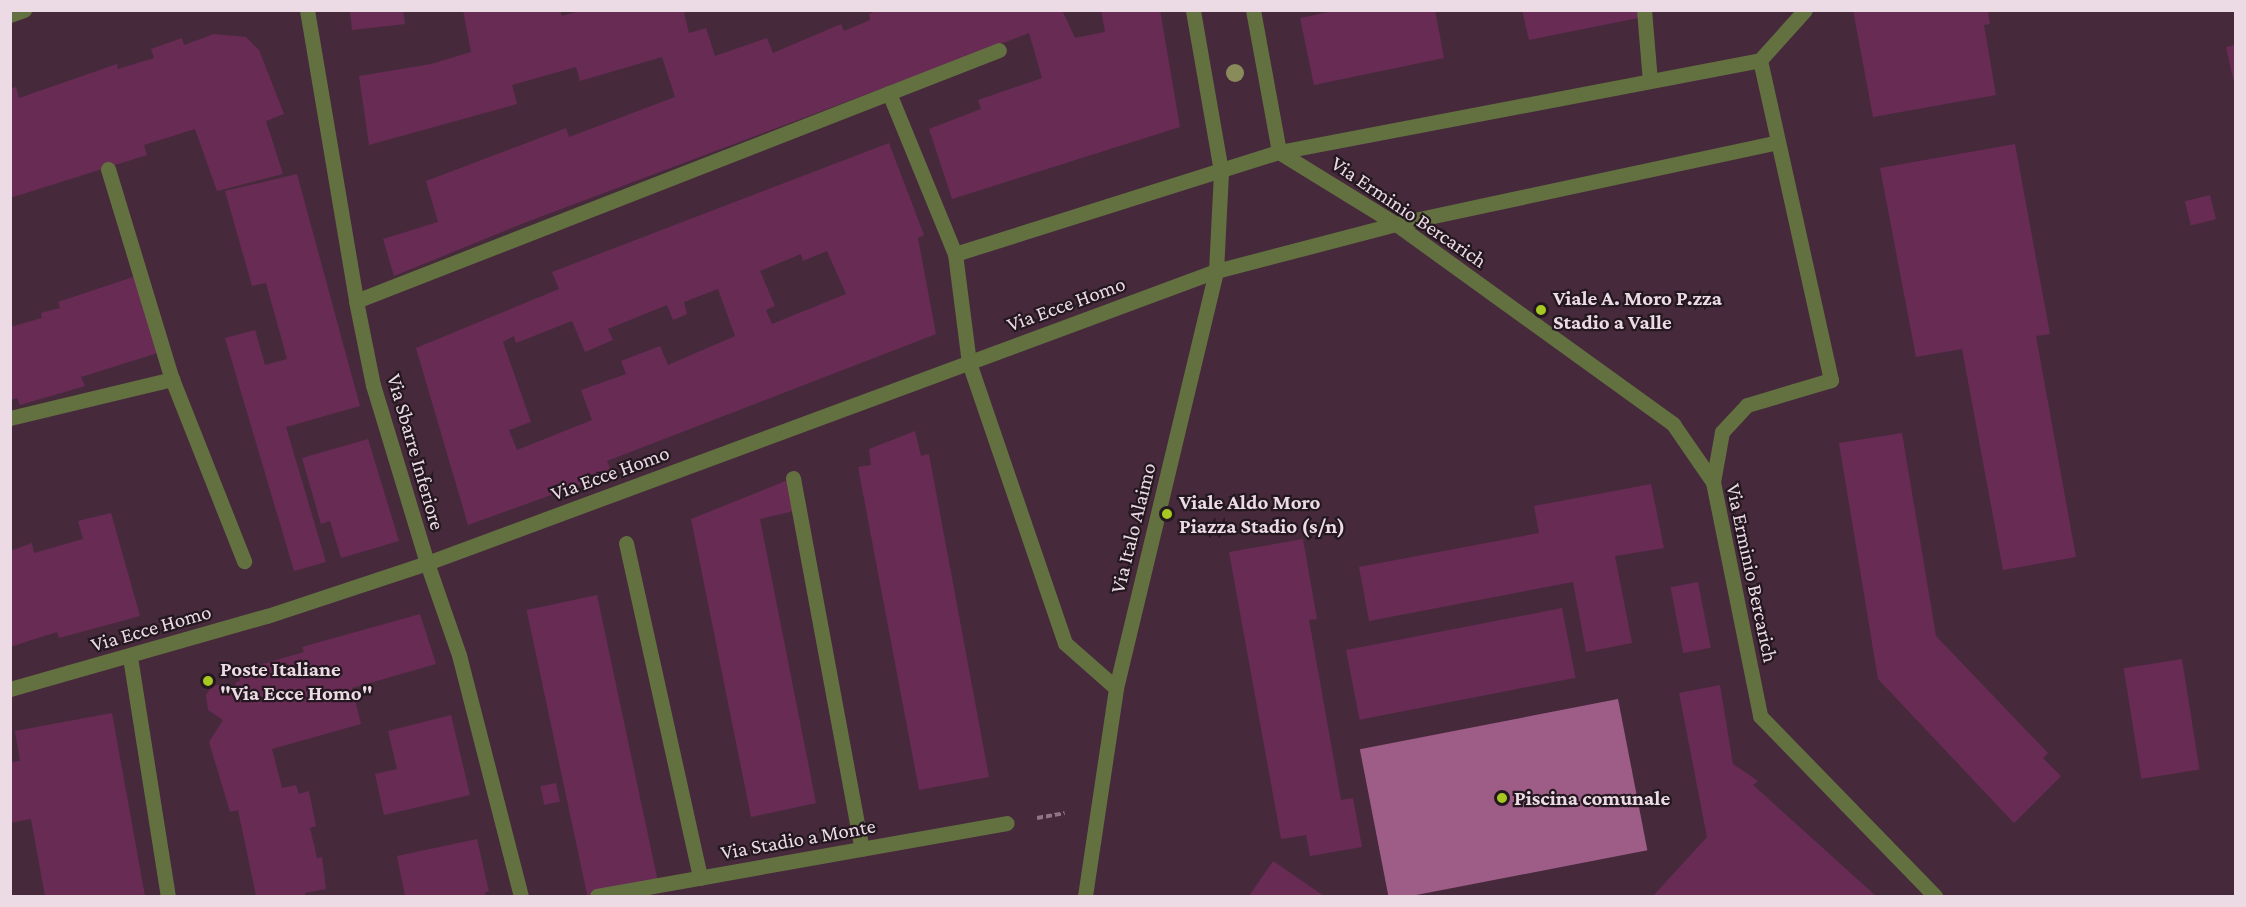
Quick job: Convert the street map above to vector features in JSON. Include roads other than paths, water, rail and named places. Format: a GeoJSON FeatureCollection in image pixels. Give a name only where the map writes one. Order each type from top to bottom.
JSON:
{"type":"FeatureCollection","features":[{"type":"Feature","properties":{"kind":"street"},"geometry":{"type":"LineString","coordinates":[[10,15],[24,10]]}},
{"type":"Feature","properties":{"kind":"street","name":"Via Sbarre Inferiore"},"geometry":{"type":"LineString","coordinates":[[307,10],[356,301],[373,385],[427,563],[459,655],[521,897]]}},
{"type":"Feature","properties":{"kind":"street","name":"Via Italo Alaimo"},"geometry":{"type":"LineString","coordinates":[[1085,897],[1116,688],[1216,271],[1221,171],[1193,10]]}},
{"type":"Feature","properties":{"kind":"street"},"geometry":{"type":"LineString","coordinates":[[1253,10],[1279,152]]}},
{"type":"Feature","properties":{"kind":"street"},"geometry":{"type":"LineString","coordinates":[[1644,10],[1650,81]]}},
{"type":"Feature","properties":{"kind":"street"},"geometry":{"type":"LineString","coordinates":[[955,254],[1279,152],[1760,60],[1805,10]]}},
{"type":"Feature","properties":{"kind":"street"},"geometry":{"type":"LineString","coordinates":[[356,301],[999,50]]}},
{"type":"Feature","properties":{"kind":"street"},"geometry":{"type":"LineString","coordinates":[[1713,482],[1722,432],[1748,405],[1831,380],[1760,60]]}},
{"type":"Feature","properties":{"kind":"street"},"geometry":{"type":"LineString","coordinates":[[889,93],[955,254],[969,363],[1065,643],[1116,688]]}},
{"type":"Feature","properties":{"kind":"street","name":"Via Ecce Homo"},"geometry":{"type":"LineString","coordinates":[[10,689],[130,657],[427,563],[1216,271],[1396,224],[1777,142]]}},
{"type":"Feature","properties":{"kind":"street","name":"Via Erminio Bercarich"},"geometry":{"type":"LineString","coordinates":[[1279,152],[1396,224],[1672,424],[1713,482],[1760,716],[1935,897]]}},
{"type":"Feature","properties":{"kind":"street"},"geometry":{"type":"LineString","coordinates":[[108,169],[172,379],[244,561]]}},
{"type":"Feature","properties":{"kind":"street"},"geometry":{"type":"LineString","coordinates":[[10,418],[172,379]]}},
{"type":"Feature","properties":{"kind":"street"},"geometry":{"type":"LineString","coordinates":[[794,478],[862,849]]}},
{"type":"Feature","properties":{"kind":"street"},"geometry":{"type":"LineString","coordinates":[[626,543],[699,878]]}},
{"type":"Feature","properties":{"kind":"street"},"geometry":{"type":"LineString","coordinates":[[130,657],[168,897]]}},
{"type":"Feature","properties":{"kind":"street","name":"Via Stadio a Monte"},"geometry":{"type":"LineString","coordinates":[[597,897],[1007,823]]}},
{"type":"Feature","properties":{"kind":"place","name":"Viale A. Moro P.zza Stadio a Valle"},"geometry":{"type":"Point","coordinates":[1541,310]}},
{"type":"Feature","properties":{"kind":"place","name":"Viale Aldo Moro Piazza Stadio (s/n)"},"geometry":{"type":"Point","coordinates":[1167,514]}},
{"type":"Feature","properties":{"kind":"place","name":"Poste Italiane \"Via Ecce Homo\""},"geometry":{"type":"Point","coordinates":[208,681]}},
{"type":"Feature","properties":{"kind":"place","name":"Piscina comunale"},"geometry":{"type":"Point","coordinates":[1502,798]}}]}
